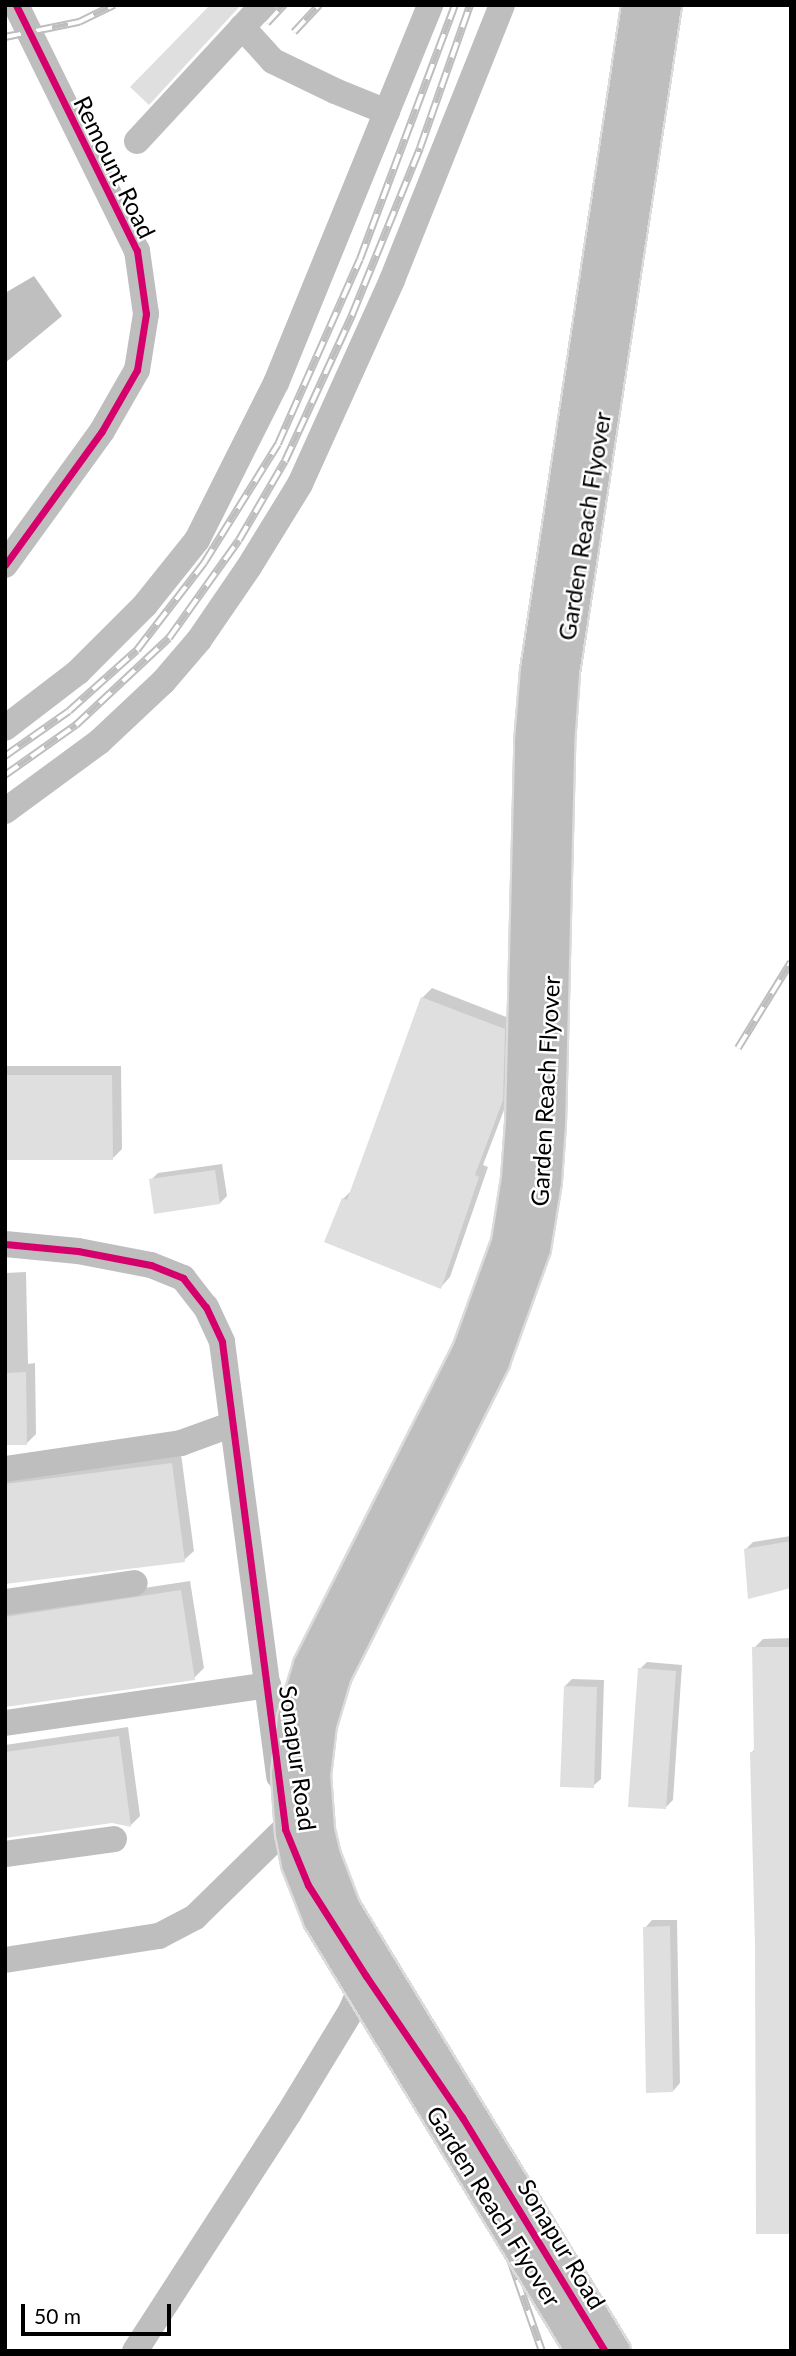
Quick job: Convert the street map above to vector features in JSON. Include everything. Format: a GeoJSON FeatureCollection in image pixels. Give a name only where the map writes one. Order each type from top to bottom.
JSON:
{"type":"FeatureCollection","features":[{"type":"Feature","properties":{"kind":"main road","name":"Garden Reach Flyover"},"geometry":{"type":"LineString","coordinates":[[583,2351],[320,1919],[298,1863],[292,1833],[288,1774],[294,1718],[310,1665],[469,1350],[508,1242],[522,1122],[531,742],[537,670],[638,5]]}},
{"type":"Feature","properties":{"kind":"main road","name":"Garden Reach Flyover"},"geometry":{"type":"LineString","coordinates":[[613,2351],[343,1908],[323,1856],[313,1775],[319,1724],[334,1674],[492,1361],[533,1248],[544,1181],[548,1124],[557,744],[562,672],[664,5]]}},
{"type":"Feature","properties":{"kind":"street","name":"Remount Road"},"geometry":{"type":"LineString","coordinates":[[5,565],[102,431],[137,370],[146,314],[137,251],[16,5]]}},
{"type":"Feature","properties":{"kind":"street"},"geometry":{"type":"LineString","coordinates":[[137,141],[263,5]]}},
{"type":"Feature","properties":{"kind":"street"},"geometry":{"type":"LineString","coordinates":[[5,728],[78,672],[145,605],[197,540],[276,383],[430,5]]}},
{"type":"Feature","properties":{"kind":"street"},"geometry":{"type":"LineString","coordinates":[[5,811],[99,742],[163,682],[199,640],[250,567],[300,484],[392,279],[502,5]]}},
{"type":"Feature","properties":{"kind":"street"},"geometry":{"type":"LineString","coordinates":[[242,27],[273,61],[335,92],[387,112]]}},
{"type":"Feature","properties":{"kind":"street","name":"Sonapur Road"},"geometry":{"type":"LineString","coordinates":[[5,1244],[150,1265],[183,1278],[206,1307],[222,1342],[285,1829],[308,1885],[462,2117],[605,2351]]}},
{"type":"Feature","properties":{"kind":"street"},"geometry":{"type":"LineString","coordinates":[[5,1469],[181,1443],[233,1424]]}},
{"type":"Feature","properties":{"kind":"street"},"geometry":{"type":"LineString","coordinates":[[5,1602],[135,1583]]}},
{"type":"Feature","properties":{"kind":"street"},"geometry":{"type":"LineString","coordinates":[[5,1723],[268,1685]]}},
{"type":"Feature","properties":{"kind":"street"},"geometry":{"type":"LineString","coordinates":[[5,1960],[159,1936],[195,1917],[285,1829]]}},
{"type":"Feature","properties":{"kind":"street"},"geometry":{"type":"LineString","coordinates":[[5,1854],[114,1839]]}},
{"type":"Feature","properties":{"kind":"street"},"geometry":{"type":"LineString","coordinates":[[135,2351],[289,2113],[351,2011],[366,1976]]}},
{"type":"Feature","properties":{"kind":"shaded area"},"geometry":{"type":"Polygon","coordinates":[[[34,276],[62,316],[5,363],[5,293],[34,276]]]}},
{"type":"Feature","properties":{"kind":"building"},"geometry":{"type":"Polygon","coordinates":[[[210,5],[241,5],[149,105],[130,87],[210,5]]]}},
{"type":"Feature","properties":{"kind":"building"},"geometry":{"type":"Polygon","coordinates":[[[421,997],[505,1029],[503,1100],[475,1175],[479,1177],[441,1289],[324,1242],[342,1198],[347,1200],[421,997]]]}},
{"type":"Feature","properties":{"kind":"building"},"geometry":{"type":"Polygon","coordinates":[[[5,1075],[112,1075],[113,1160],[5,1160],[5,1075]]]}},
{"type":"Feature","properties":{"kind":"building"},"geometry":{"type":"Polygon","coordinates":[[[215,1170],[220,1204],[154,1214],[149,1179],[215,1170]]]}},
{"type":"Feature","properties":{"kind":"building"},"geometry":{"type":"Polygon","coordinates":[[[26,1372],[27,1445],[5,1445],[5,1373],[26,1372]]]}},
{"type":"Feature","properties":{"kind":"building"},"geometry":{"type":"Polygon","coordinates":[[[172,1463],[185,1562],[5,1584],[5,1484],[172,1463]]]}},
{"type":"Feature","properties":{"kind":"building"},"geometry":{"type":"Polygon","coordinates":[[[791,1541],[791,1588],[748,1599],[744,1549],[791,1541]]]}},
{"type":"Feature","properties":{"kind":"building"},"geometry":{"type":"Polygon","coordinates":[[[181,1590],[195,1680],[5,1707],[5,1617],[181,1590]]]}},
{"type":"Feature","properties":{"kind":"building"},"geometry":{"type":"Polygon","coordinates":[[[752,1647],[791,1647],[791,2234],[756,2234],[755,1946],[750,1752],[754,1752],[752,1647]]]}},
{"type":"Feature","properties":{"kind":"building"},"geometry":{"type":"Polygon","coordinates":[[[638,1668],[676,1671],[666,1809],[628,1807],[638,1668]]]}},
{"type":"Feature","properties":{"kind":"building"},"geometry":{"type":"Polygon","coordinates":[[[564,1686],[597,1687],[594,1788],[560,1787],[564,1686]]]}},
{"type":"Feature","properties":{"kind":"building"},"geometry":{"type":"Polygon","coordinates":[[[119,1736],[131,1827],[112,1823],[5,1838],[5,1752],[119,1736]]]}},
{"type":"Feature","properties":{"kind":"building"},"geometry":{"type":"Polygon","coordinates":[[[670,1926],[673,2092],[646,2093],[643,1927],[670,1926]]]}},
{"type":"Feature","properties":{"kind":"railway"},"geometry":{"type":"LineString","coordinates":[[5,37],[79,22],[114,5]]}},
{"type":"Feature","properties":{"kind":"railway"},"geometry":{"type":"LineString","coordinates":[[267,23],[284,5]]}},
{"type":"Feature","properties":{"kind":"railway"},"geometry":{"type":"LineString","coordinates":[[294,32],[319,5]]}},
{"type":"Feature","properties":{"kind":"railway"},"geometry":{"type":"LineString","coordinates":[[5,756],[69,711],[137,650],[204,563],[278,444],[360,259],[455,5]]}},
{"type":"Feature","properties":{"kind":"railway"},"geometry":{"type":"LineString","coordinates":[[5,775],[76,725],[169,638],[239,540],[285,461],[352,315],[420,148],[470,5]]}},
{"type":"Feature","properties":{"kind":"railway"},"geometry":{"type":"LineString","coordinates":[[738,1048],[791,962]]}},
{"type":"Feature","properties":{"kind":"railway"},"geometry":{"type":"LineString","coordinates":[[451,2071],[465,2129],[542,2351]]}},
{"type":"Feature","properties":{"kind":"cycle path"},"geometry":{"type":"LineString","coordinates":[[5,565],[102,431],[137,370],[146,314],[137,251],[16,5]]}},
{"type":"Feature","properties":{"kind":"cycle path"},"geometry":{"type":"LineString","coordinates":[[5,1244],[78,1251],[151,1265],[183,1278],[206,1307],[222,1342],[285,1829],[308,1885],[462,2117],[605,2351]]}}]}
